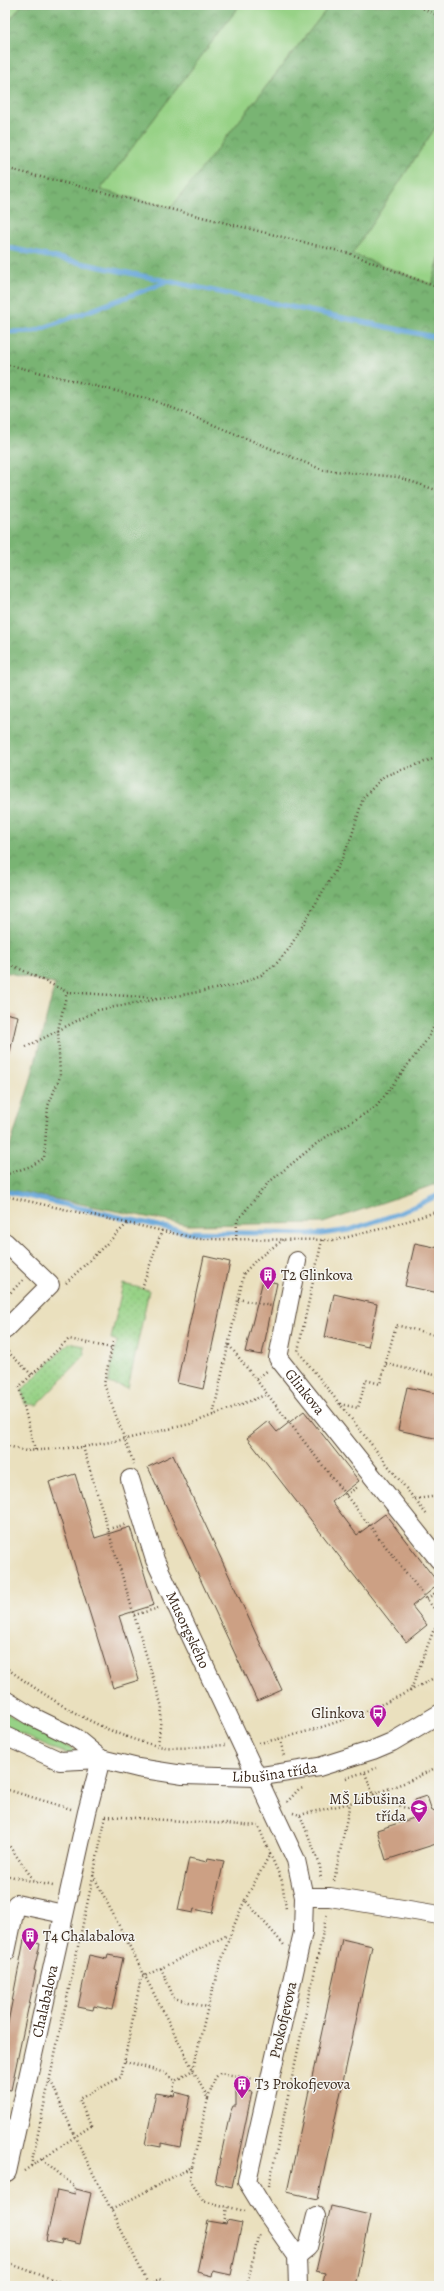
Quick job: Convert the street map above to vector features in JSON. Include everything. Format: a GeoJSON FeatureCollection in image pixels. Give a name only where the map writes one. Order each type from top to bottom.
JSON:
{"type":"FeatureCollection","features":[{"type":"Feature","properties":{"kind":"street"},"geometry":{"type":"LineString","coordinates":[[5,1242],[50,1285],[5,1330]]}},
{"type":"Feature","properties":{"kind":"street","name":"Glinkova"},"geometry":{"type":"LineString","coordinates":[[297,1261],[278,1358],[439,1560]]}},
{"type":"Feature","properties":{"kind":"street","name":"Musorgského"},"geometry":{"type":"LineString","coordinates":[[133,1474],[155,1560],[247,1741],[256,1777]]}},
{"type":"Feature","properties":{"kind":"street","name":"Libušina třída"},"geometry":{"type":"LineString","coordinates":[[5,1700],[29,1716],[74,1737],[101,1759]]}},
{"type":"Feature","properties":{"kind":"street","name":"Libušina třída"},"geometry":{"type":"LineString","coordinates":[[5,1736],[60,1761],[101,1759],[138,1768],[183,1775],[256,1777],[318,1767],[373,1750],[392,1742],[439,1714]]}},
{"type":"Feature","properties":{"kind":"street","name":"Chalabalova"},"geometry":{"type":"LineString","coordinates":[[12,2174],[69,1890],[101,1759]]}},
{"type":"Feature","properties":{"kind":"street","name":"Prokofjevova"},"geometry":{"type":"LineString","coordinates":[[256,1777],[296,1860],[304,1897],[303,1932],[247,2181],[264,2209],[297,2256]]}},
{"type":"Feature","properties":{"kind":"street"},"geometry":{"type":"LineString","coordinates":[[304,1897],[326,1897],[439,1915]]}},
{"type":"Feature","properties":{"kind":"street"},"geometry":{"type":"LineString","coordinates":[[6,1952],[16,1904],[64,1914]]}},
{"type":"Feature","properties":{"kind":"street"},"geometry":{"type":"LineString","coordinates":[[298,2286],[297,2256],[308,2247],[316,2216]]}},
{"type":"Feature","properties":{"kind":"path"},"geometry":{"type":"LineString","coordinates":[[416,5],[439,16]]}},
{"type":"Feature","properties":{"kind":"path"},"geometry":{"type":"LineString","coordinates":[[5,168],[351,254],[439,288]]}},
{"type":"Feature","properties":{"kind":"path"},"geometry":{"type":"LineString","coordinates":[[5,364],[153,400],[323,470],[398,477],[439,491]]}},
{"type":"Feature","properties":{"kind":"path"},"geometry":{"type":"LineString","coordinates":[[26,1046],[98,1010],[237,985],[261,975],[276,964],[288,950],[341,861],[352,835],[363,798],[384,776],[439,757]]}},
{"type":"Feature","properties":{"kind":"path"},"geometry":{"type":"LineString","coordinates":[[5,965],[16,967],[67,992],[160,998]]}},
{"type":"Feature","properties":{"kind":"path"},"geometry":{"type":"LineString","coordinates":[[5,1175],[31,1166],[44,1158],[48,1106],[60,1077],[58,1030],[67,992]]}},
{"type":"Feature","properties":{"kind":"path"},"geometry":{"type":"LineString","coordinates":[[236,1239],[237,1221],[268,1183],[321,1140],[376,1107],[426,1042],[439,1017]]}},
{"type":"Feature","properties":{"kind":"path"},"geometry":{"type":"LineString","coordinates":[[5,1196],[199,1239],[336,1240],[388,1227],[439,1211]]}},
{"type":"Feature","properties":{"kind":"path"},"geometry":{"type":"LineString","coordinates":[[142,1288],[162,1230]]}},
{"type":"Feature","properties":{"kind":"path"},"geometry":{"type":"LineString","coordinates":[[213,1416],[244,1273],[257,1259],[284,1239]]}},
{"type":"Feature","properties":{"kind":"path"},"geometry":{"type":"LineString","coordinates":[[322,1240],[298,1351],[429,1518]]}},
{"type":"Feature","properties":{"kind":"path"},"geometry":{"type":"LineString","coordinates":[[238,1299],[273,1307]]}},
{"type":"Feature","properties":{"kind":"path"},"geometry":{"type":"LineString","coordinates":[[339,1403],[358,1408],[366,1380],[380,1384],[396,1325],[439,1336]]}},
{"type":"Feature","properties":{"kind":"path"},"geometry":{"type":"LineString","coordinates":[[35,1450],[19,1387],[68,1339],[112,1348]]}},
{"type":"Feature","properties":{"kind":"path"},"geometry":{"type":"LineString","coordinates":[[113,1342],[104,1384],[126,1439],[133,1474]]}},
{"type":"Feature","properties":{"kind":"path"},"geometry":{"type":"LineString","coordinates":[[228,1345],[268,1394],[439,1615]]}},
{"type":"Feature","properties":{"kind":"path"},"geometry":{"type":"LineString","coordinates":[[5,1349],[32,1375]]}},
{"type":"Feature","properties":{"kind":"path"},"geometry":{"type":"LineString","coordinates":[[386,1364],[439,1376]]}},
{"type":"Feature","properties":{"kind":"path"},"geometry":{"type":"LineString","coordinates":[[256,1379],[274,1367]]}},
{"type":"Feature","properties":{"kind":"path"},"geometry":{"type":"LineString","coordinates":[[5,1445],[26,1451],[83,1447],[126,1439],[190,1424],[268,1394]]}},
{"type":"Feature","properties":{"kind":"path"},"geometry":{"type":"LineString","coordinates":[[83,1447],[162,1707],[158,1746]]}},
{"type":"Feature","properties":{"kind":"path"},"geometry":{"type":"LineString","coordinates":[[346,1495],[364,1483]]}},
{"type":"Feature","properties":{"kind":"path"},"geometry":{"type":"LineString","coordinates":[[415,1499],[439,1496]]}},
{"type":"Feature","properties":{"kind":"path"},"geometry":{"type":"LineString","coordinates":[[108,1529],[127,1524]]}},
{"type":"Feature","properties":{"kind":"path"},"geometry":{"type":"LineString","coordinates":[[426,1599],[439,1590]]}},
{"type":"Feature","properties":{"kind":"path"},"geometry":{"type":"LineString","coordinates":[[134,1615],[156,1609]]}},
{"type":"Feature","properties":{"kind":"path"},"geometry":{"type":"LineString","coordinates":[[409,1692],[434,1629],[439,1625]]}},
{"type":"Feature","properties":{"kind":"path"},"geometry":{"type":"LineString","coordinates":[[5,1667],[76,1713],[128,1738],[158,1746],[177,1748],[247,1741],[257,1743],[319,1729],[352,1718],[409,1692],[439,1675]]}},
{"type":"Feature","properties":{"kind":"path"},"geometry":{"type":"LineString","coordinates":[[344,1778],[365,1773],[382,1766]]}},
{"type":"Feature","properties":{"kind":"path"},"geometry":{"type":"LineString","coordinates":[[291,1812],[300,1815],[350,1803],[409,1781],[439,1766]]}},
{"type":"Feature","properties":{"kind":"path"},"geometry":{"type":"LineString","coordinates":[[365,1773],[373,1795],[420,1814]]}},
{"type":"Feature","properties":{"kind":"path"},"geometry":{"type":"LineString","coordinates":[[288,1807],[286,1803],[299,1789],[307,1787]]}},
{"type":"Feature","properties":{"kind":"path"},"geometry":{"type":"LineString","coordinates":[[5,1789],[106,1816],[258,1826]]}},
{"type":"Feature","properties":{"kind":"path"},"geometry":{"type":"LineString","coordinates":[[247,2286],[264,2209],[326,1897],[350,1803]]}},
{"type":"Feature","properties":{"kind":"path"},"geometry":{"type":"LineString","coordinates":[[300,1815],[320,1865],[326,1897]]}},
{"type":"Feature","properties":{"kind":"path"},"geometry":{"type":"LineString","coordinates":[[31,2166],[106,1816]]}},
{"type":"Feature","properties":{"kind":"path"},"geometry":{"type":"LineString","coordinates":[[5,1840],[35,1882]]}},
{"type":"Feature","properties":{"kind":"path"},"geometry":{"type":"LineString","coordinates":[[172,2095],[175,2081],[193,2070],[207,2007],[228,1935],[263,1865]]}},
{"type":"Feature","properties":{"kind":"path"},"geometry":{"type":"LineString","coordinates":[[5,1875],[69,1890],[90,1893]]}},
{"type":"Feature","properties":{"kind":"path"},"geometry":{"type":"LineString","coordinates":[[93,1875],[208,2099]]}},
{"type":"Feature","properties":{"kind":"path"},"geometry":{"type":"LineString","coordinates":[[245,1900],[287,1948]]}},
{"type":"Feature","properties":{"kind":"path"},"geometry":{"type":"LineString","coordinates":[[12,2174],[31,2166],[91,2126],[79,2099],[121,2078],[142,1978],[228,1935]]}},
{"type":"Feature","properties":{"kind":"path"},"geometry":{"type":"LineString","coordinates":[[161,1968],[174,1998],[207,2007]]}},
{"type":"Feature","properties":{"kind":"path"},"geometry":{"type":"LineString","coordinates":[[125,2061],[166,2073],[175,2081]]}},
{"type":"Feature","properties":{"kind":"path"},"geometry":{"type":"LineString","coordinates":[[234,2208],[202,2201],[190,2179],[192,2167],[208,2099],[215,2078],[220,2073],[259,2080]]}},
{"type":"Feature","properties":{"kind":"path"},"geometry":{"type":"LineString","coordinates":[[50,2080],[75,2137],[149,2286],[159,2278],[176,2286]]}},
{"type":"Feature","properties":{"kind":"path"},"geometry":{"type":"LineString","coordinates":[[42,2159],[75,2187],[74,2192]]}},
{"type":"Feature","properties":{"kind":"path"},"geometry":{"type":"LineString","coordinates":[[111,2210],[192,2167]]}},
{"type":"Feature","properties":{"kind":"path"},"geometry":{"type":"LineString","coordinates":[[224,2223],[227,2207]]}},
{"type":"Feature","properties":{"kind":"path"},"geometry":{"type":"LineString","coordinates":[[5,2262],[71,2286]]}},
{"type":"Feature","properties":{"kind":"green space"},"geometry":{"type":"Polygon","coordinates":[[[5,5],[22,5],[5,26],[5,5]]]}},
{"type":"Feature","properties":{"kind":"green space"},"geometry":{"type":"Polygon","coordinates":[[[22,5],[240,5],[100,190],[171,208],[330,5],[439,5],[439,122],[352,254],[432,285],[439,258],[439,1183],[323,1223],[187,1225],[5,1189],[5,1162],[29,1086],[55,984],[5,972],[5,26],[22,5]]]}},
{"type":"Feature","properties":{"kind":"green space"},"geometry":{"type":"Polygon","coordinates":[[[240,5],[330,5],[171,208],[100,190],[240,5]]]}},
{"type":"Feature","properties":{"kind":"green space"},"geometry":{"type":"Polygon","coordinates":[[[439,122],[439,258],[433,285],[352,254],[439,122]]]}},
{"type":"Feature","properties":{"kind":"green space"},"geometry":{"type":"Polygon","coordinates":[[[123,1284],[149,1290],[128,1388],[108,1383],[117,1341],[111,1339],[123,1284]]]}},
{"type":"Feature","properties":{"kind":"green space"},"geometry":{"type":"Polygon","coordinates":[[[69,1343],[84,1346],[85,1355],[37,1405],[25,1404],[22,1390],[69,1343]]]}},
{"type":"Feature","properties":{"kind":"green space"},"geometry":{"type":"Polygon","coordinates":[[[5,1712],[30,1728],[78,1752],[75,1756],[50,1748],[5,1726],[5,1712]]]}},
{"type":"Feature","properties":{"kind":"building"},"geometry":{"type":"Polygon","coordinates":[[[5,1013],[18,1016],[10,1052],[5,1052],[5,1013]]]}},
{"type":"Feature","properties":{"kind":"building"},"geometry":{"type":"Polygon","coordinates":[[[415,1243],[439,1248],[439,1293],[405,1286],[415,1243]]]}},
{"type":"Feature","properties":{"kind":"building"},"geometry":{"type":"Polygon","coordinates":[[[204,1256],[230,1262],[203,1389],[177,1383],[204,1256]]]}},
{"type":"Feature","properties":{"kind":"building"},"geometry":{"type":"Polygon","coordinates":[[[263,1280],[277,1283],[262,1355],[245,1352],[263,1280]]]}},
{"type":"Feature","properties":{"kind":"building"},"geometry":{"type":"Polygon","coordinates":[[[334,1294],[377,1304],[368,1347],[325,1337],[334,1294]]]}},
{"type":"Feature","properties":{"kind":"building"},"geometry":{"type":"Polygon","coordinates":[[[407,1387],[439,1394],[439,1439],[398,1430],[407,1387]]]}},
{"type":"Feature","properties":{"kind":"building"},"geometry":{"type":"Polygon","coordinates":[[[304,1411],[359,1481],[332,1502],[357,1535],[385,1514],[439,1584],[412,1606],[427,1625],[406,1642],[247,1438],[268,1421],[277,1432],[304,1411]]]}},
{"type":"Feature","properties":{"kind":"building"},"geometry":{"type":"Polygon","coordinates":[[[173,1455],[282,1690],[257,1701],[148,1467],[173,1455]]]}},
{"type":"Feature","properties":{"kind":"building"},"geometry":{"type":"Polygon","coordinates":[[[75,1474],[95,1538],[130,1527],[154,1605],[119,1616],[139,1680],[113,1688],[49,1482],[75,1474]]]}},
{"type":"Feature","properties":{"kind":"building","name":"MŠ Libušina třída"},"geometry":{"type":"Polygon","coordinates":[[[427,1796],[432,1811],[439,1809],[439,1843],[386,1860],[377,1830],[420,1816],[415,1800],[427,1796]]]}},
{"type":"Feature","properties":{"kind":"building"},"geometry":{"type":"Polygon","coordinates":[[[189,1858],[207,1862],[208,1858],[224,1861],[212,1913],[194,1909],[193,1913],[178,1910],[189,1858]]]}},
{"type":"Feature","properties":{"kind":"building"},"geometry":{"type":"Polygon","coordinates":[[[342,1939],[372,1946],[318,2199],[287,2192],[342,1939]]]}},
{"type":"Feature","properties":{"kind":"building"},"geometry":{"type":"Polygon","coordinates":[[[24,1940],[40,1944],[34,1970],[36,1971],[11,2090],[5,2089],[5,2038],[24,1940]]]}},
{"type":"Feature","properties":{"kind":"building"},"geometry":{"type":"Polygon","coordinates":[[[89,1955],[107,1959],[108,1955],[123,1958],[112,2010],[94,2006],[93,2010],[78,2007],[89,1955]]]}},
{"type":"Feature","properties":{"kind":"building"},"geometry":{"type":"Polygon","coordinates":[[[236,2089],[252,2092],[232,2187],[215,2183],[230,2113],[233,2106],[236,2106],[236,2089]]]}},
{"type":"Feature","properties":{"kind":"building"},"geometry":{"type":"Polygon","coordinates":[[[175,2092],[190,2096],[180,2147],[161,2143],[161,2147],[145,2144],[156,2093],[174,2096],[175,2092]]]}},
{"type":"Feature","properties":{"kind":"building"},"geometry":{"type":"Polygon","coordinates":[[[76,2189],[91,2193],[80,2244],[62,2240],[61,2244],[46,2241],[57,2190],[75,2194],[76,2189]]]}},
{"type":"Feature","properties":{"kind":"building"},"geometry":{"type":"Polygon","coordinates":[[[331,2206],[370,2215],[355,2286],[322,2286],[325,2273],[316,2271],[331,2206]]]}},
{"type":"Feature","properties":{"kind":"building"},"geometry":{"type":"Polygon","coordinates":[[[227,2220],[242,2223],[231,2275],[213,2271],[212,2276],[197,2272],[208,2221],[226,2224],[227,2220]]]}},
{"type":"Feature","properties":{"kind":"waterway"},"geometry":{"type":"LineString","coordinates":[[5,247],[439,338]]}},
{"type":"Feature","properties":{"kind":"waterway"},"geometry":{"type":"LineString","coordinates":[[5,332],[35,331],[167,282]]}},
{"type":"Feature","properties":{"kind":"waterway"},"geometry":{"type":"LineString","coordinates":[[5,1191],[185,1232],[321,1234],[349,1230],[400,1213],[439,1195]]}},
{"type":"Feature","properties":{"kind":"place","name":"T2 Glinkova"},"geometry":{"type":"Point","coordinates":[268,1290]}},
{"type":"Feature","properties":{"kind":"place","name":"Glinkova"},"geometry":{"type":"Point","coordinates":[378,1728]}},
{"type":"Feature","properties":{"kind":"place","name":"MŠ Libušina třída"},"geometry":{"type":"Point","coordinates":[419,1823]}},
{"type":"Feature","properties":{"kind":"place","name":"T4 Chalabalova"},"geometry":{"type":"Point","coordinates":[30,1951]}},
{"type":"Feature","properties":{"kind":"place","name":"T3 Prokofjevova"},"geometry":{"type":"Point","coordinates":[242,2099]}}]}
